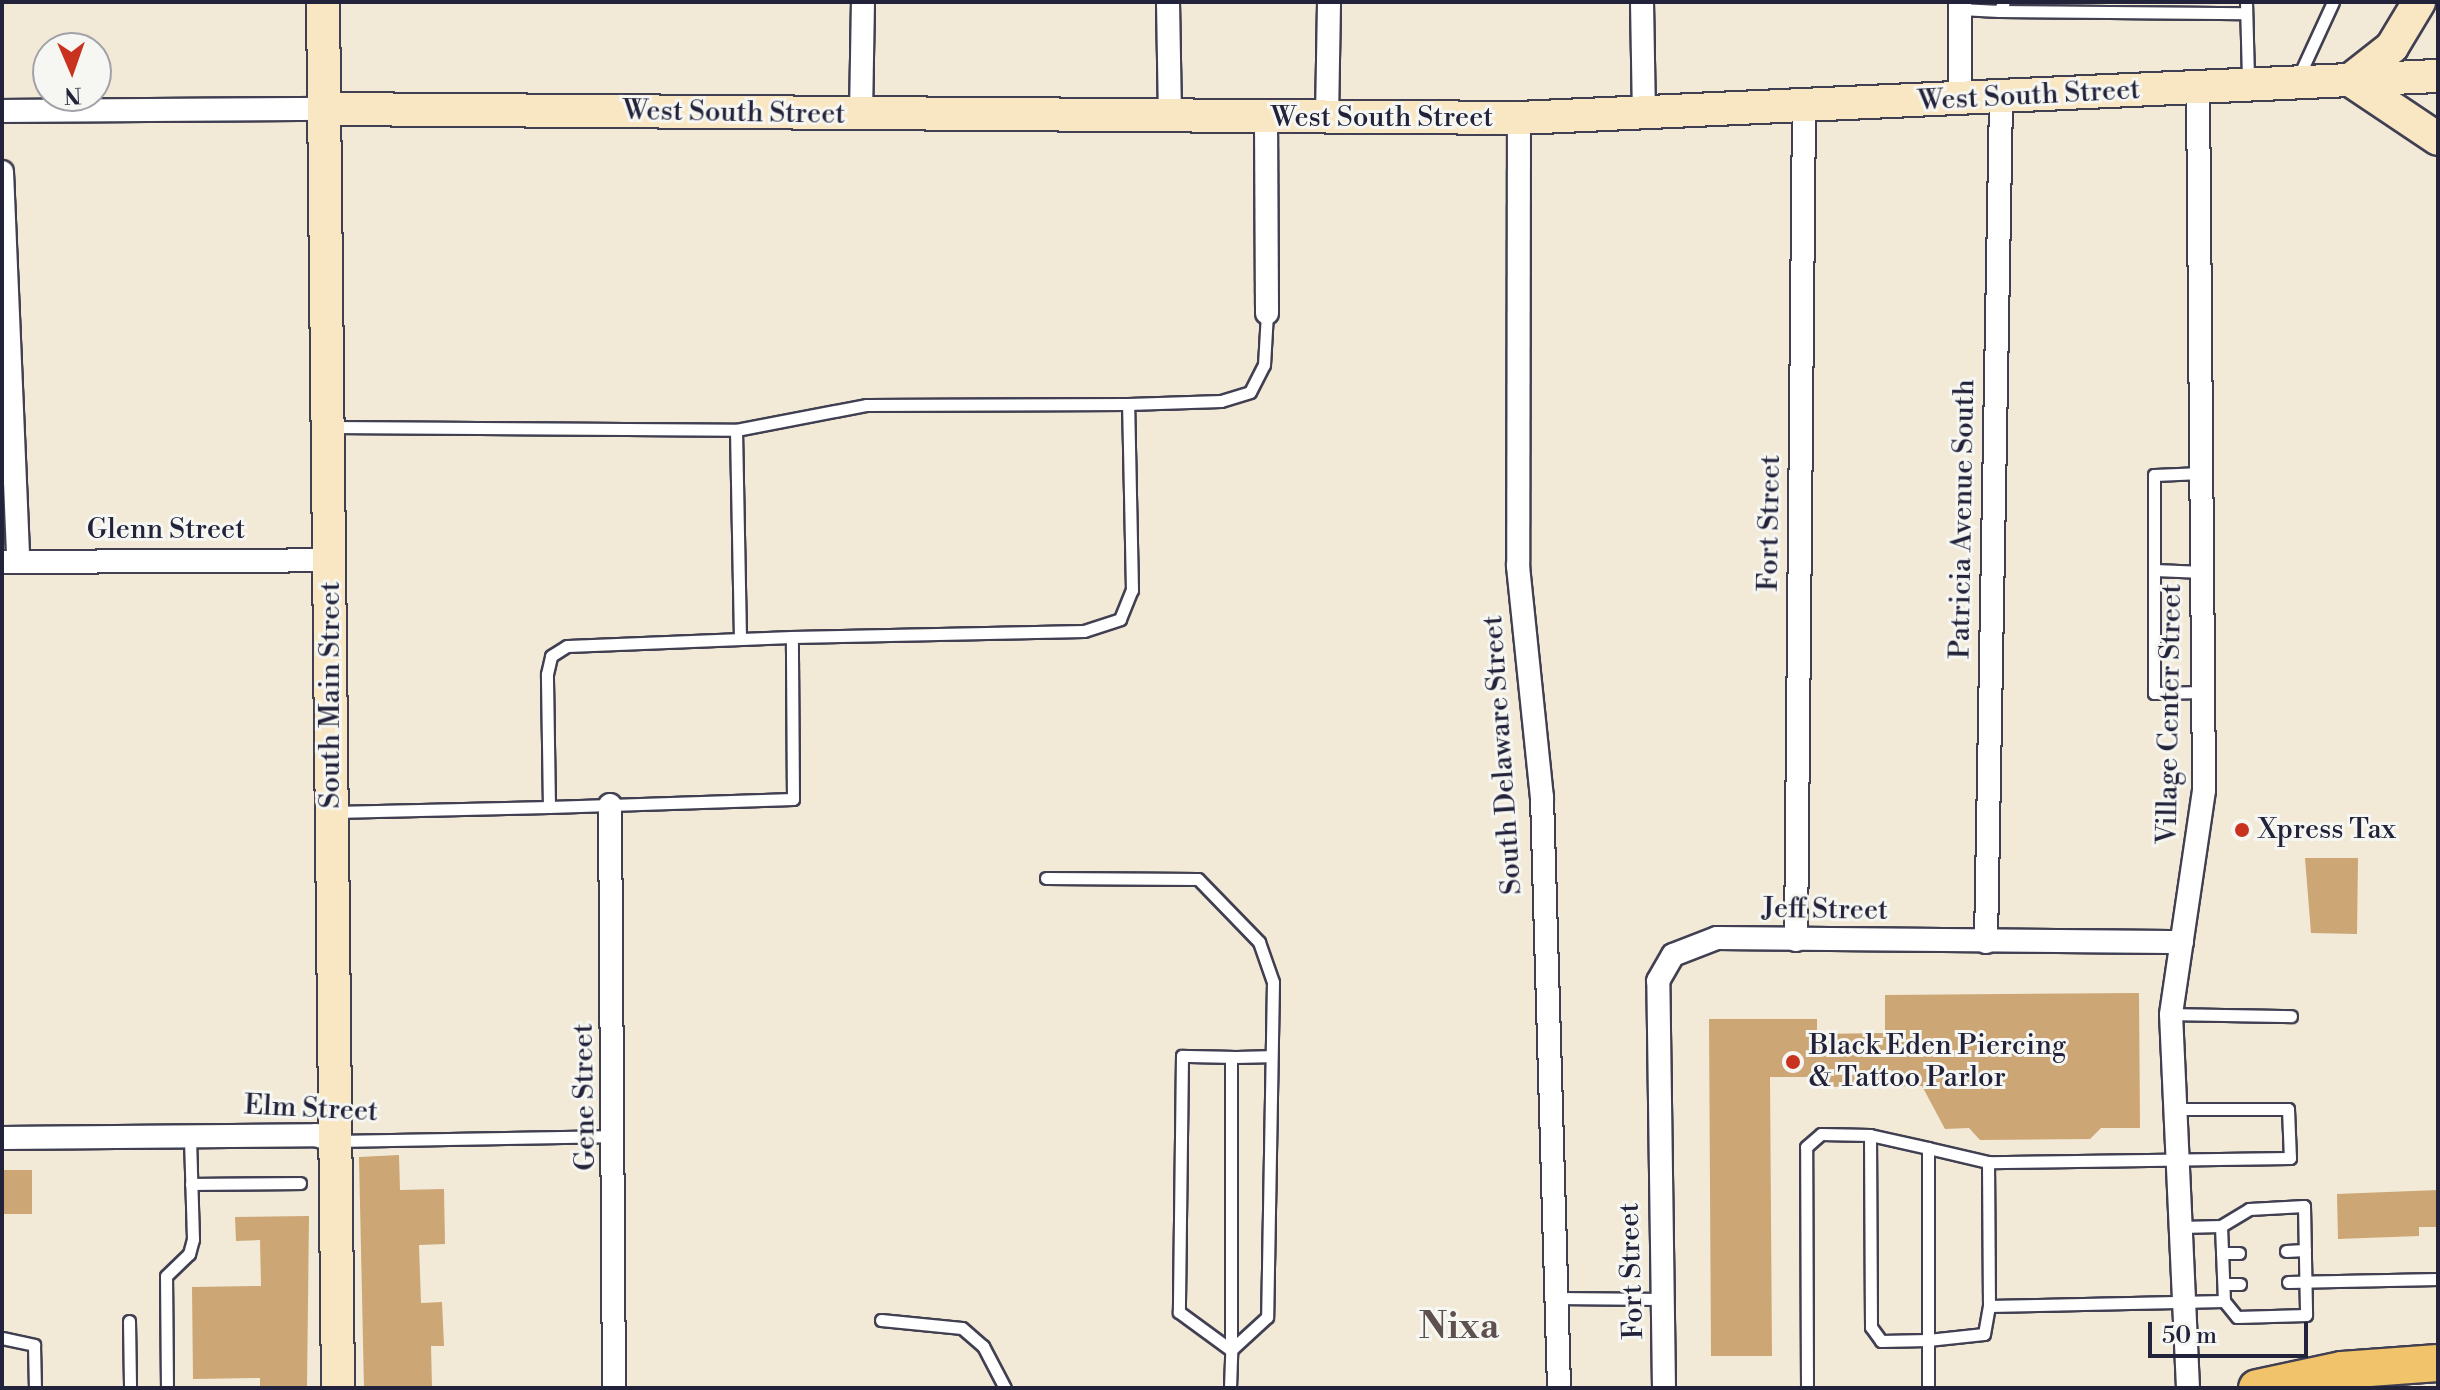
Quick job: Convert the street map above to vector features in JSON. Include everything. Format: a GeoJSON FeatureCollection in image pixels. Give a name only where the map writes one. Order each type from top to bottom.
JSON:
{"type":"FeatureCollection","features":[{"type":"Feature","properties":{"kind":"main road"},"geometry":{"type":"LineString","coordinates":[[2257,1388],[2342,1370],[2438,1363]]}},
{"type":"Feature","properties":{"kind":"street","name":"South Main Street"},"geometry":{"type":"LineString","coordinates":[[323,2],[331,427],[330,812],[338,1388]]}},
{"type":"Feature","properties":{"kind":"street"},"geometry":{"type":"LineString","coordinates":[[861,115],[863,2]]}},
{"type":"Feature","properties":{"kind":"street"},"geometry":{"type":"LineString","coordinates":[[1168,2],[1170,118]]}},
{"type":"Feature","properties":{"kind":"street"},"geometry":{"type":"LineString","coordinates":[[1327,118],[1329,2]]}},
{"type":"Feature","properties":{"kind":"street"},"geometry":{"type":"LineString","coordinates":[[1642,2],[1644,114]]}},
{"type":"Feature","properties":{"kind":"street"},"geometry":{"type":"LineString","coordinates":[[2419,2],[2392,47],[2350,80],[2438,139]]}},
{"type":"Feature","properties":{"kind":"street"},"geometry":{"type":"LineString","coordinates":[[1960,5],[1960,99]]}},
{"type":"Feature","properties":{"kind":"street","name":"West South Street"},"geometry":{"type":"LineString","coordinates":[[325,109],[1170,118],[1519,118],[2438,76]]}},
{"type":"Feature","properties":{"kind":"street","name":"Village Center Street"},"geometry":{"type":"LineString","coordinates":[[2188,1388],[2171,1014],[2200,837],[2204,692],[2204,473],[2198,88]]}},
{"type":"Feature","properties":{"kind":"street","name":"Patricia Avenue South"},"geometry":{"type":"LineString","coordinates":[[1986,942],[2001,97]]}},
{"type":"Feature","properties":{"kind":"street","name":"Fort Street"},"geometry":{"type":"LineString","coordinates":[[1796,940],[1804,107]]}},
{"type":"Feature","properties":{"kind":"street"},"geometry":{"type":"LineString","coordinates":[[2,111],[325,109]]}},
{"type":"Feature","properties":{"kind":"street"},"geometry":{"type":"LineString","coordinates":[[1266,118],[1267,313]]}},
{"type":"Feature","properties":{"kind":"street","name":"South Delaware Street"},"geometry":{"type":"LineString","coordinates":[[1519,118],[1518,566],[1542,797],[1559,1388]]}},
{"type":"Feature","properties":{"kind":"street"},"geometry":{"type":"LineString","coordinates":[[2,172],[10,562]]}},
{"type":"Feature","properties":{"kind":"street","name":"Glenn Street"},"geometry":{"type":"LineString","coordinates":[[10,562],[331,560]]}},
{"type":"Feature","properties":{"kind":"street","name":"Gene Street"},"geometry":{"type":"LineString","coordinates":[[610,805],[617,1136],[614,1388]]}},
{"type":"Feature","properties":{"kind":"street","name":"Jeff Street"},"geometry":{"type":"LineString","coordinates":[[1659,1152],[1658,981],[1673,955],[1717,938],[2182,942]]}},
{"type":"Feature","properties":{"kind":"street","name":"Elm Street"},"geometry":{"type":"LineString","coordinates":[[2,1138],[316,1135],[335,1141]]}},
{"type":"Feature","properties":{"kind":"street","name":"Fort Street"},"geometry":{"type":"LineString","coordinates":[[1659,1152],[1664,1388]]}},
{"type":"Feature","properties":{"kind":"lane"},"geometry":{"type":"LineString","coordinates":[[2295,83],[2333,2]]}},
{"type":"Feature","properties":{"kind":"lane"},"geometry":{"type":"LineString","coordinates":[[1960,5],[2246,7],[2248,85]]}},
{"type":"Feature","properties":{"kind":"lane"},"geometry":{"type":"LineString","coordinates":[[331,427],[736,430],[866,405],[1221,401],[1250,392],[1264,365],[1267,313]]}},
{"type":"Feature","properties":{"kind":"lane"},"geometry":{"type":"LineString","coordinates":[[549,807],[551,656],[583,642],[1084,631],[1120,619],[1132,590],[1128,404]]}},
{"type":"Feature","properties":{"kind":"lane"},"geometry":{"type":"LineString","coordinates":[[736,430],[740,639]]}},
{"type":"Feature","properties":{"kind":"lane"},"geometry":{"type":"LineString","coordinates":[[2204,473],[2154,475],[2154,693],[2204,692]]}},
{"type":"Feature","properties":{"kind":"lane"},"geometry":{"type":"LineString","coordinates":[[2155,570],[2204,572]]}},
{"type":"Feature","properties":{"kind":"lane"},"geometry":{"type":"LineString","coordinates":[[330,812],[793,799],[792,637]]}},
{"type":"Feature","properties":{"kind":"lane"},"geometry":{"type":"LineString","coordinates":[[1046,878],[1198,879],[1259,942],[1273,982],[1267,1317],[1231,1350]]}},
{"type":"Feature","properties":{"kind":"lane"},"geometry":{"type":"LineString","coordinates":[[2171,1014],[2291,1016]]}},
{"type":"Feature","properties":{"kind":"lane"},"geometry":{"type":"LineString","coordinates":[[1231,1350],[1179,1312],[1182,1056],[1271,1056]]}},
{"type":"Feature","properties":{"kind":"lane"},"geometry":{"type":"LineString","coordinates":[[1230,1388],[1231,1057]]}},
{"type":"Feature","properties":{"kind":"lane"},"geometry":{"type":"LineString","coordinates":[[1807,1388],[1806,1147],[1821,1134],[1870,1135],[1988,1162],[2178,1165],[2290,1158],[2294,1135],[2288,1109],[2176,1109]]}},
{"type":"Feature","properties":{"kind":"lane"},"geometry":{"type":"LineString","coordinates":[[167,1388],[166,1276],[189,1254],[190,1135]]}},
{"type":"Feature","properties":{"kind":"lane"},"geometry":{"type":"LineString","coordinates":[[1870,1135],[1871,1327],[1881,1341],[1984,1334],[1989,1306],[1988,1162]]}},
{"type":"Feature","properties":{"kind":"lane","name":"Elm Street"},"geometry":{"type":"LineString","coordinates":[[335,1141],[617,1136]]}},
{"type":"Feature","properties":{"kind":"lane"},"geometry":{"type":"LineString","coordinates":[[1928,1148],[1928,1388]]}},
{"type":"Feature","properties":{"kind":"lane"},"geometry":{"type":"LineString","coordinates":[[191,1184],[300,1183]]}},
{"type":"Feature","properties":{"kind":"lane"},"geometry":{"type":"LineString","coordinates":[[2181,1227],[2221,1226],[2249,1209],[2304,1206],[2306,1315],[2237,1317],[2224,1301],[2221,1226]]}},
{"type":"Feature","properties":{"kind":"lane"},"geometry":{"type":"LineString","coordinates":[[2286,1251],[2305,1250]]}},
{"type":"Feature","properties":{"kind":"lane"},"geometry":{"type":"LineString","coordinates":[[2222,1253],[2239,1253]]}},
{"type":"Feature","properties":{"kind":"lane"},"geometry":{"type":"LineString","coordinates":[[2288,1282],[2438,1279]]}},
{"type":"Feature","properties":{"kind":"lane"},"geometry":{"type":"LineString","coordinates":[[2224,1284],[2240,1284]]}},
{"type":"Feature","properties":{"kind":"lane"},"geometry":{"type":"LineString","coordinates":[[1556,1298],[1663,1299]]}},
{"type":"Feature","properties":{"kind":"lane"},"geometry":{"type":"LineString","coordinates":[[1989,1306],[2224,1301]]}},
{"type":"Feature","properties":{"kind":"lane"},"geometry":{"type":"LineString","coordinates":[[881,1320],[962,1328],[983,1346],[1005,1388]]}},
{"type":"Feature","properties":{"kind":"lane"},"geometry":{"type":"LineString","coordinates":[[129,1321],[130,1388]]}},
{"type":"Feature","properties":{"kind":"lane"},"geometry":{"type":"LineString","coordinates":[[2,1338],[34,1345],[35,1388]]}},
{"type":"Feature","properties":{"kind":"building"},"geometry":{"type":"Polygon","coordinates":[[[2305,858],[2358,858],[2357,934],[2311,933],[2305,858]]]}},
{"type":"Feature","properties":{"kind":"building"},"geometry":{"type":"Polygon","coordinates":[[[2139,993],[2140,1128],[2101,1128],[2090,1139],[1980,1140],[1969,1128],[1945,1129],[1922,1086],[1815,1087],[1815,1077],[1770,1077],[1772,1356],[1711,1356],[1709,1019],[1817,1019],[1817,1034],[1885,1033],[1885,995],[2139,993]]]}},
{"type":"Feature","properties":{"kind":"building"},"geometry":{"type":"Polygon","coordinates":[[[399,1155],[400,1190],[444,1189],[445,1244],[419,1245],[421,1303],[442,1302],[444,1346],[431,1346],[432,1388],[364,1388],[359,1157],[399,1155]]]}},
{"type":"Feature","properties":{"kind":"building"},"geometry":{"type":"Polygon","coordinates":[[[2,1170],[32,1170],[32,1214],[2,1214],[2,1170]]]}},
{"type":"Feature","properties":{"kind":"building"},"geometry":{"type":"Polygon","coordinates":[[[2438,1190],[2438,1227],[2419,1227],[2419,1236],[2338,1239],[2337,1194],[2438,1190]]]}},
{"type":"Feature","properties":{"kind":"building"},"geometry":{"type":"Polygon","coordinates":[[[309,1216],[307,1388],[260,1388],[260,1378],[193,1379],[192,1287],[261,1286],[260,1240],[236,1241],[235,1217],[309,1216]]]}},
{"type":"Feature","properties":{"kind":"place","name":"Xpress Tax"},"geometry":{"type":"Point","coordinates":[2242,830]}},
{"type":"Feature","properties":{"kind":"place","name":"Black Eden Piercing & Tattoo Parlor"},"geometry":{"type":"Point","coordinates":[1793,1062]}},
{"type":"Feature","properties":{"kind":"district","name":"Nixa"},"geometry":{"type":"Point","coordinates":[1459,1328]}}]}
